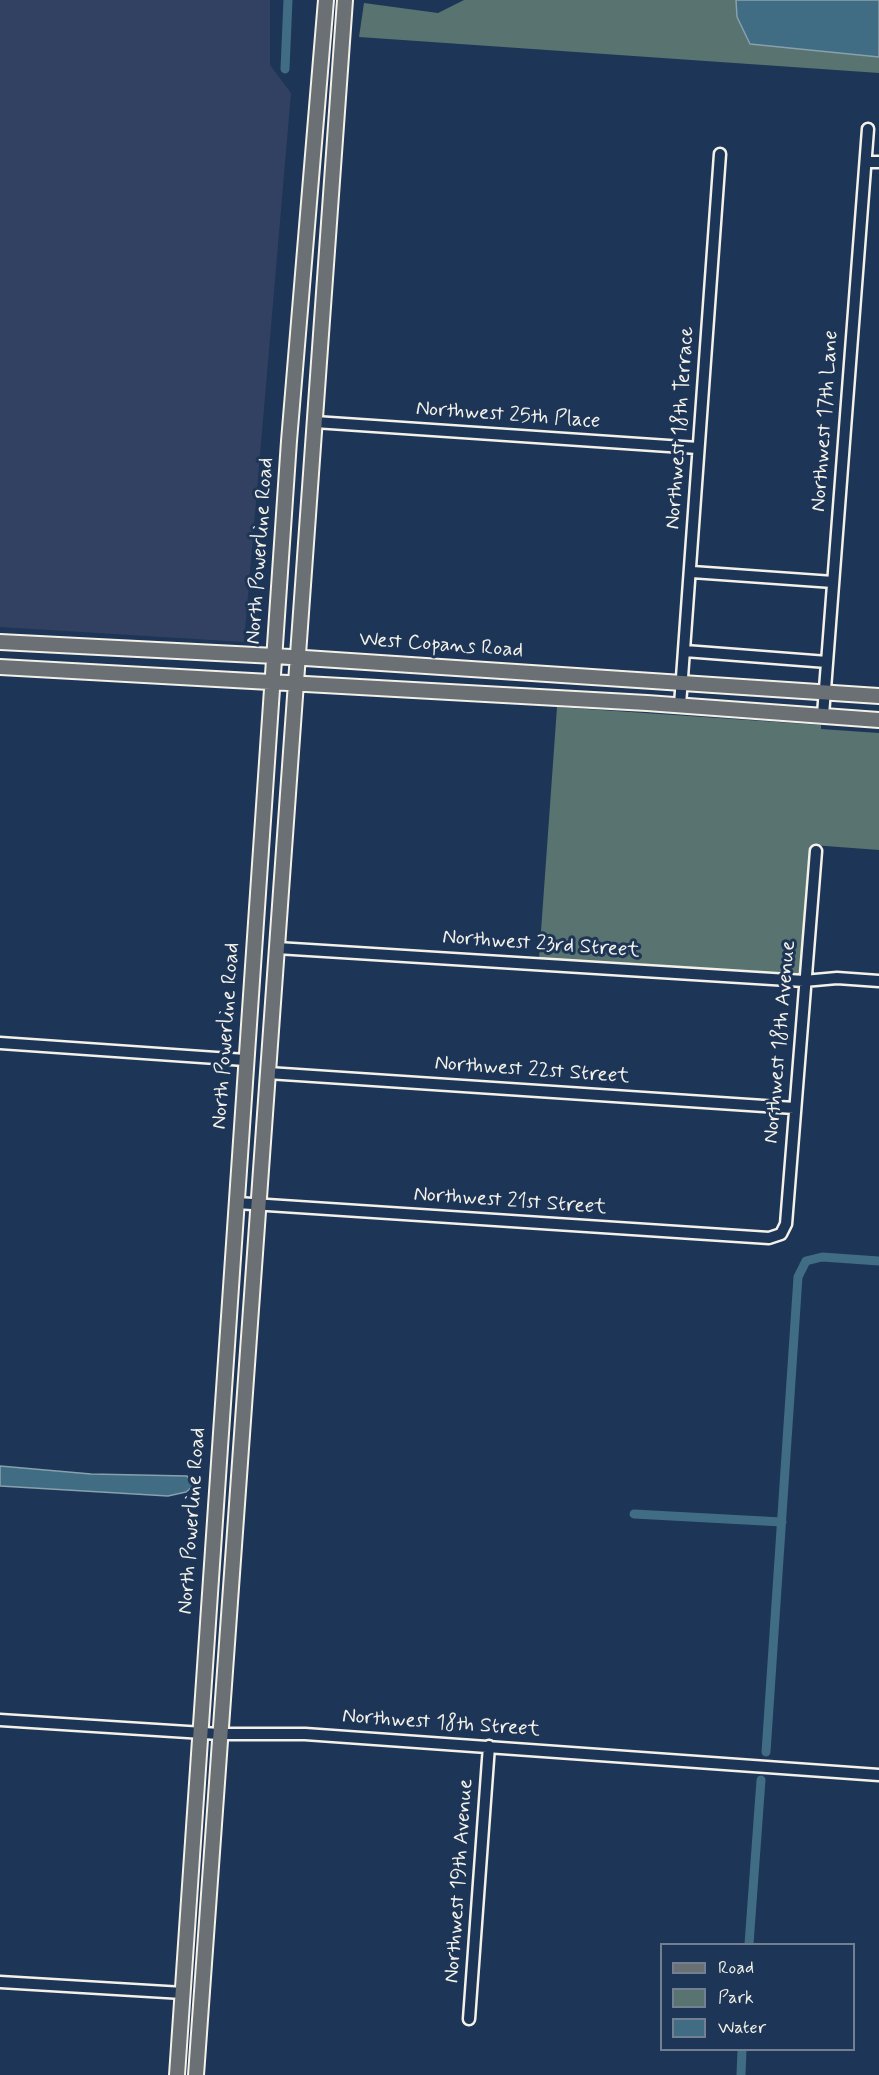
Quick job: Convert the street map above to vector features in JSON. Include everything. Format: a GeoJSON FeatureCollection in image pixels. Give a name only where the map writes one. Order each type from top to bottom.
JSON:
{"type":"FeatureCollection","features":[{"type":"Feature","properties":{"kind":"main road","name":"North Powerline Road"},"geometry":{"type":"LineString","coordinates":[[177,2075],[289,441],[326,0]]}},
{"type":"Feature","properties":{"kind":"main road"},"geometry":{"type":"LineString","coordinates":[[334,0],[342,34]]}},
{"type":"Feature","properties":{"kind":"main road","name":"North Powerline Road"},"geometry":{"type":"LineString","coordinates":[[196,2075],[345,0]]}},
{"type":"Feature","properties":{"kind":"main road"},"geometry":{"type":"LineString","coordinates":[[305,265],[314,304],[323,316]]}},
{"type":"Feature","properties":{"kind":"main road","name":"West Copans Road"},"geometry":{"type":"LineString","coordinates":[[0,642],[275,656],[879,696]]}},
{"type":"Feature","properties":{"kind":"main road","name":"West Copans Road"},"geometry":{"type":"LineString","coordinates":[[0,667],[272,680],[680,705],[879,720]]}},
{"type":"Feature","properties":{"kind":"main road"},"geometry":{"type":"LineString","coordinates":[[254,945],[265,953],[275,972]]}},
{"type":"Feature","properties":{"kind":"main road"},"geometry":{"type":"LineString","coordinates":[[219,1450],[230,1464],[226,1514],[234,1526]]}},
{"type":"Feature","properties":{"kind":"main road"},"geometry":{"type":"LineString","coordinates":[[184,1968],[191,1984],[201,1996]]}},
{"type":"Feature","properties":{"kind":"main road"},"geometry":{"type":"LineString","coordinates":[[183,1993],[192,2002],[200,2024]]}},
{"type":"Feature","properties":{"kind":"street","name":"Northwest 17th Lane"},"geometry":{"type":"LineString","coordinates":[[823,715],[868,129]]}},
{"type":"Feature","properties":{"kind":"street","name":"Northwest 18th Terrace"},"geometry":{"type":"LineString","coordinates":[[680,705],[692,572],[698,448],[720,154]]}},
{"type":"Feature","properties":{"kind":"street"},"geometry":{"type":"LineString","coordinates":[[866,162],[879,162]]}},
{"type":"Feature","properties":{"kind":"street","name":"Northwest 25th Place"},"geometry":{"type":"LineString","coordinates":[[315,422],[698,448]]}},
{"type":"Feature","properties":{"kind":"street"},"geometry":{"type":"LineString","coordinates":[[692,572],[833,582]]}},
{"type":"Feature","properties":{"kind":"street"},"geometry":{"type":"LineString","coordinates":[[685,651],[827,662]]}},
{"type":"Feature","properties":{"kind":"street","name":"Northwest 18th Avenue"},"geometry":{"type":"LineString","coordinates":[[781,1234],[786,1224],[816,851]]}},
{"type":"Feature","properties":{"kind":"street","name":"Northwest 23rd Street"},"geometry":{"type":"LineString","coordinates":[[277,948],[804,981],[837,978],[879,981]]}},
{"type":"Feature","properties":{"kind":"street"},"geometry":{"type":"LineString","coordinates":[[0,1043],[245,1060]]}},
{"type":"Feature","properties":{"kind":"street","name":"Northwest 22st Street"},"geometry":{"type":"LineString","coordinates":[[268,1073],[794,1108]]}},
{"type":"Feature","properties":{"kind":"street","name":"Northwest 21st Street"},"geometry":{"type":"LineString","coordinates":[[237,1203],[769,1238],[781,1234]]}},
{"type":"Feature","properties":{"kind":"street","name":"Northwest 18th Street"},"geometry":{"type":"LineString","coordinates":[[0,1720],[219,1734],[305,1734],[879,1775]]}},
{"type":"Feature","properties":{"kind":"street","name":"Northwest 19th Avenue"},"geometry":{"type":"LineString","coordinates":[[468,2019],[489,1746]]}},
{"type":"Feature","properties":{"kind":"street"},"geometry":{"type":"LineString","coordinates":[[0,1982],[183,1993]]}},
{"type":"Feature","properties":{"kind":"shaded area"},"geometry":{"type":"Polygon","coordinates":[[[0,0],[270,0],[270,65],[291,93],[244,642],[0,627],[0,0]]]}},
{"type":"Feature","properties":{"kind":"green space"},"geometry":{"type":"Polygon","coordinates":[[[464,0],[879,0],[879,73],[359,37],[364,3],[438,13],[464,0]]]}},
{"type":"Feature","properties":{"kind":"green space"},"geometry":{"type":"Polygon","coordinates":[[[557,707],[821,725],[821,729],[879,733],[879,850],[812,845],[803,977],[539,959],[557,707]]]}},
{"type":"Feature","properties":{"kind":"water"},"geometry":{"type":"Polygon","coordinates":[[[736,0],[879,0],[879,57],[750,44],[737,17],[736,0]]]}},
{"type":"Feature","properties":{"kind":"water"},"geometry":{"type":"Polygon","coordinates":[[[0,1466],[91,1474],[187,1476],[193,1486],[186,1492],[168,1496],[0,1486],[0,1466]]]}},
{"type":"Feature","properties":{"kind":"waterway"},"geometry":{"type":"LineString","coordinates":[[285,69],[288,0]]}},
{"type":"Feature","properties":{"kind":"waterway"},"geometry":{"type":"LineString","coordinates":[[766,1752],[798,1277],[806,1261],[822,1257],[879,1261]]}},
{"type":"Feature","properties":{"kind":"waterway"},"geometry":{"type":"LineString","coordinates":[[634,1514],[782,1522]]}},
{"type":"Feature","properties":{"kind":"waterway"},"geometry":{"type":"LineString","coordinates":[[749,1943],[761,1780]]}},
{"type":"Feature","properties":{"kind":"waterway"},"geometry":{"type":"LineString","coordinates":[[741,2075],[742,2051]]}}]}
